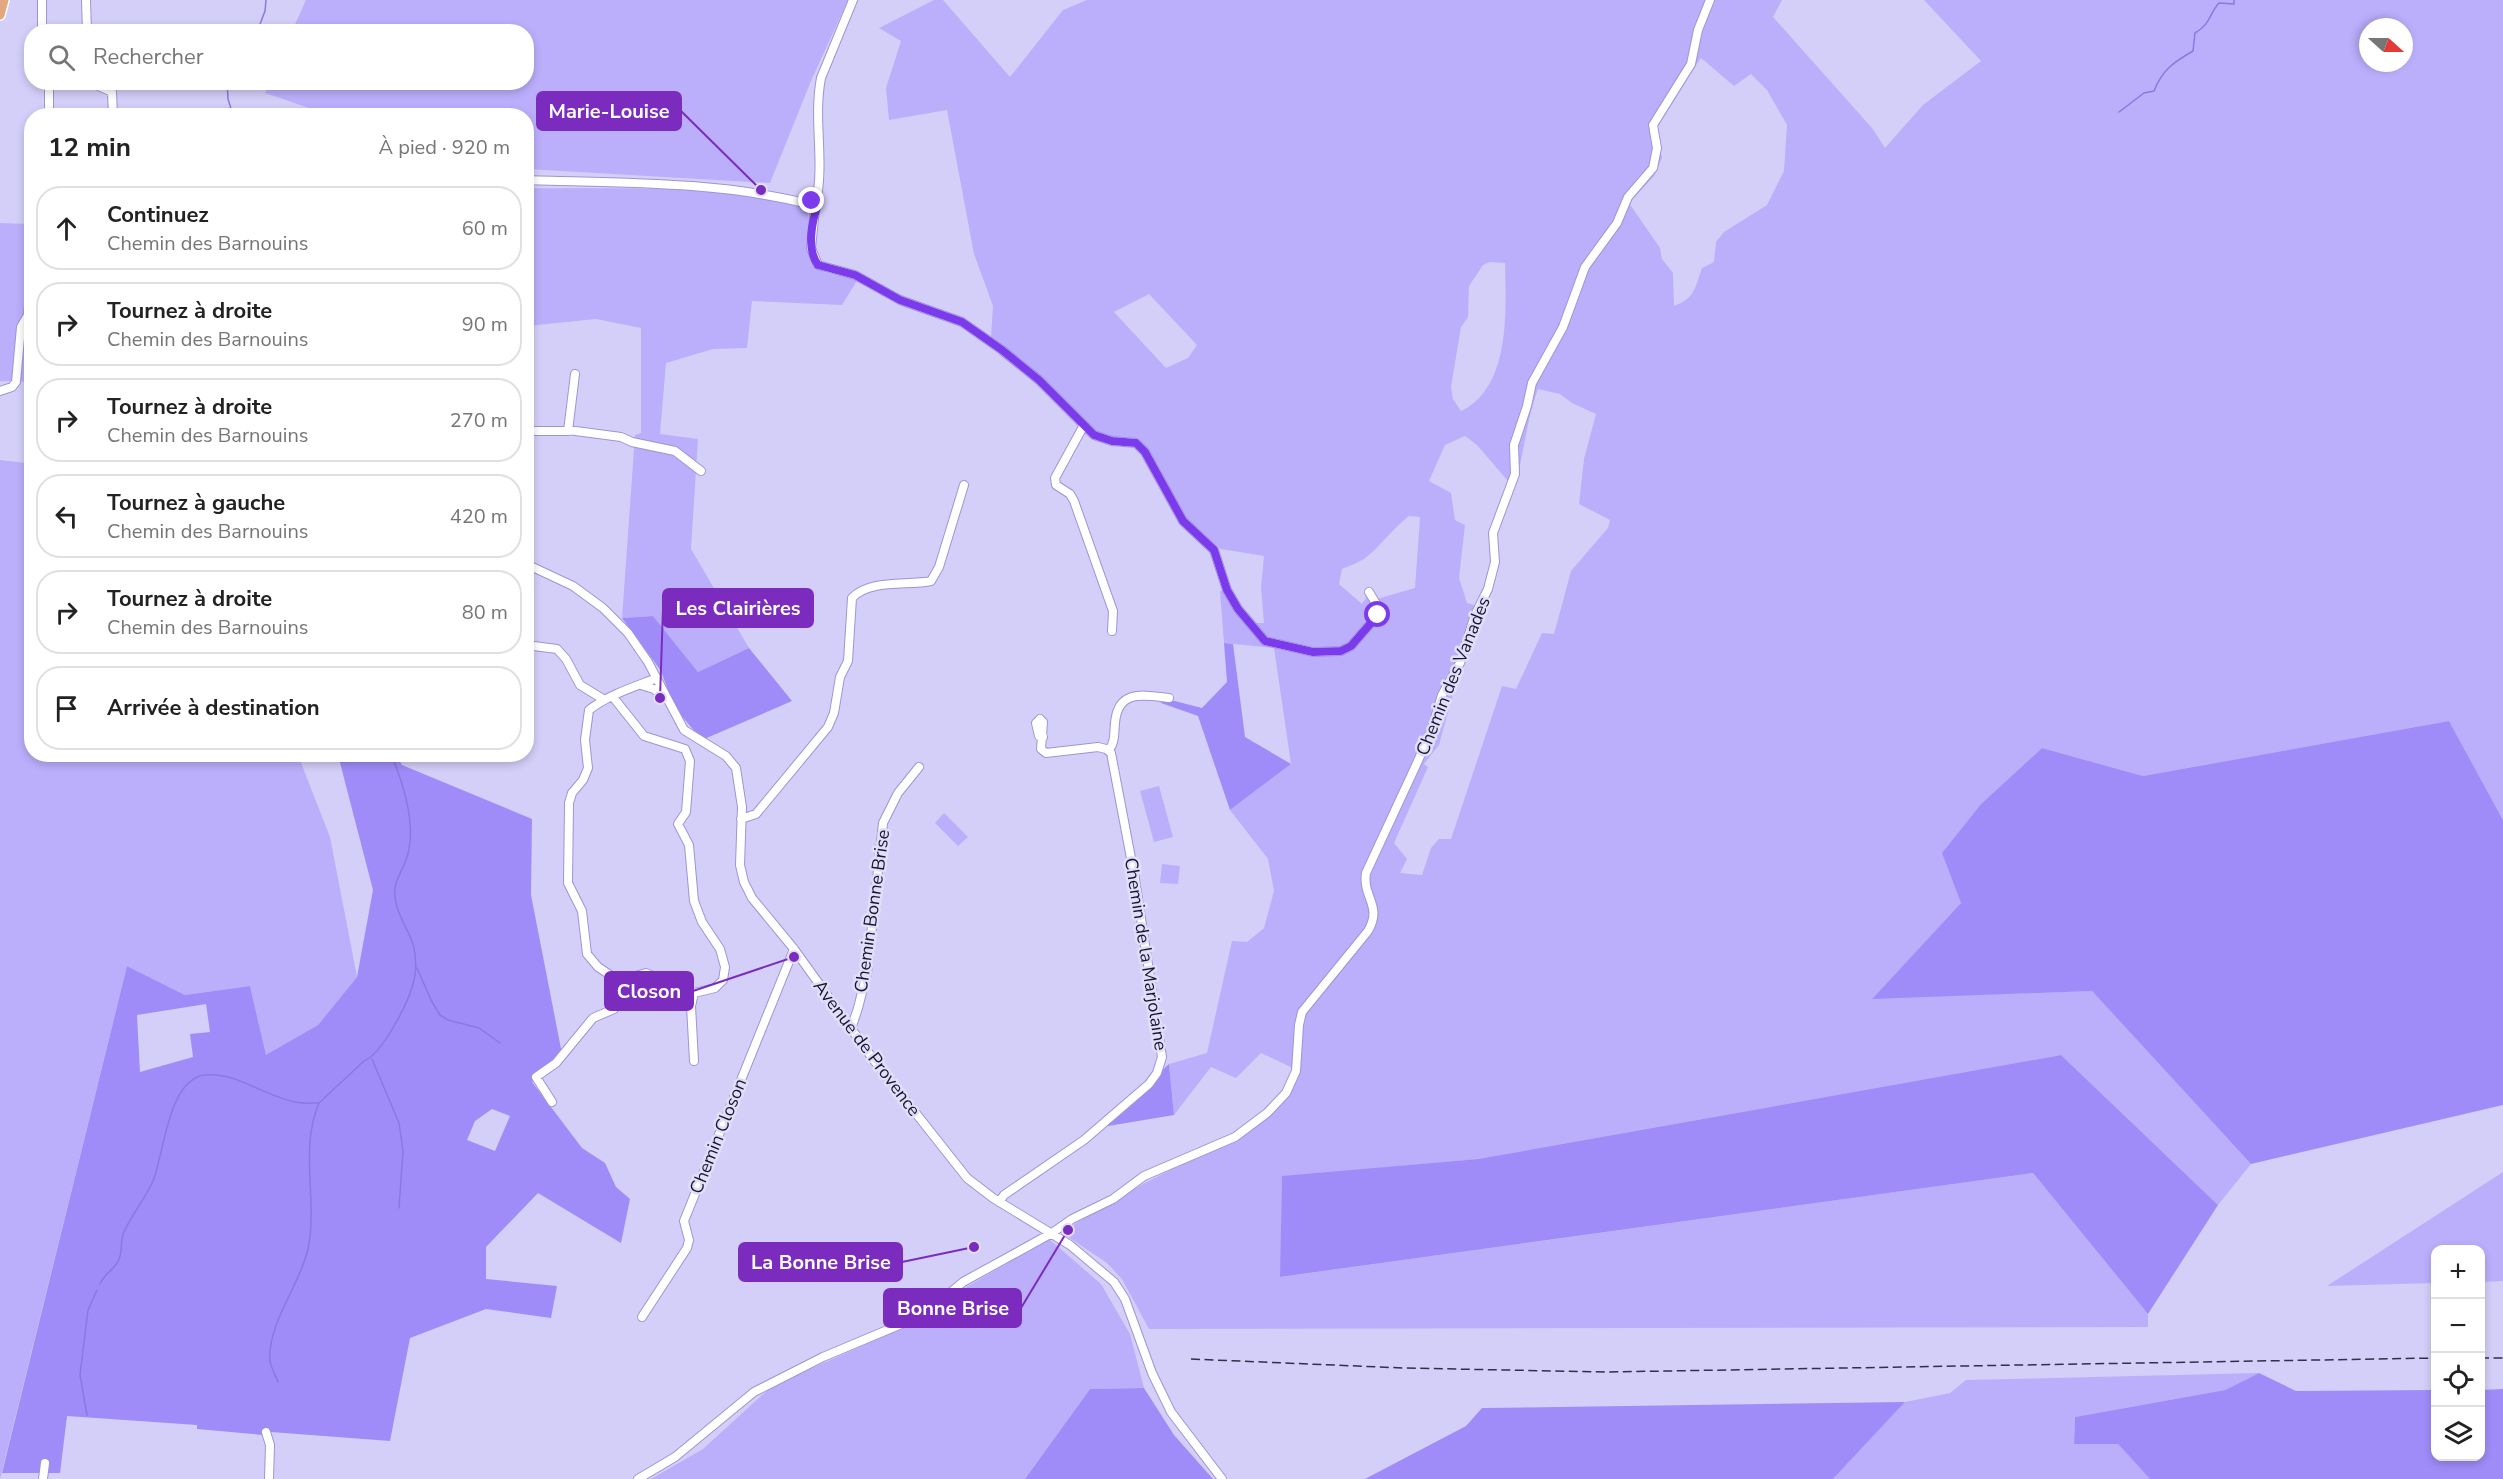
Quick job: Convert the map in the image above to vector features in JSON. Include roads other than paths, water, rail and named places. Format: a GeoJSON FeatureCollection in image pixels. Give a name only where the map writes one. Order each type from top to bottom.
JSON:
{"type":"FeatureCollection","features":[{"type":"Feature","properties":{"kind":"main road"},"geometry":{"type":"LineString","coordinates":[[0,15],[4,0]]}},
{"type":"Feature","properties":{"kind":"street"},"geometry":{"type":"LineString","coordinates":[[42,0],[42,24]]}},
{"type":"Feature","properties":{"kind":"street"},"geometry":{"type":"LineString","coordinates":[[86,0],[87,24]]}},
{"type":"Feature","properties":{"kind":"street"},"geometry":{"type":"LineString","coordinates":[[853,0],[821,78],[817,122],[820,173],[814,205],[811,248],[818,265],[855,275],[900,300],[952,318],[971,328],[1039,380],[1094,435],[1112,441],[1136,443],[1145,452],[1183,521],[1214,550],[1227,590],[1238,609],[1265,641],[1313,652],[1345,650],[1378,615],[1377,605],[1369,592]]}},
{"type":"Feature","properties":{"kind":"street","name":"Chemin des Vanades"},"geometry":{"type":"LineString","coordinates":[[638,1479],[675,1456],[754,1392],[824,1357],[923,1315],[963,1282],[1072,1219],[1113,1199],[1144,1176],[1235,1137],[1267,1113],[1286,1093],[1296,1071],[1302,1012],[1368,931],[1374,919],[1374,907],[1365,886],[1366,873],[1421,755],[1442,695],[1460,663],[1475,615],[1488,589],[1495,562],[1493,533],[1515,474],[1514,445],[1532,383],[1563,327],[1585,267],[1617,223],[1628,197],[1653,168],[1657,148],[1653,125],[1691,64],[1698,30],[1710,0]]}},
{"type":"Feature","properties":{"kind":"street"},"geometry":{"type":"LineString","coordinates":[[48,90],[49,108]]}},
{"type":"Feature","properties":{"kind":"street"},"geometry":{"type":"LineString","coordinates":[[108,90],[112,92],[113,108]]}},
{"type":"Feature","properties":{"kind":"street"},"geometry":{"type":"LineString","coordinates":[[534,180],[664,184],[774,195],[814,205]]}},
{"type":"Feature","properties":{"kind":"street"},"geometry":{"type":"LineString","coordinates":[[0,391],[12,387],[16,382],[21,327],[24,322]]}},
{"type":"Feature","properties":{"kind":"street"},"geometry":{"type":"LineString","coordinates":[[568,430],[575,374]]}},
{"type":"Feature","properties":{"kind":"street"},"geometry":{"type":"LineString","coordinates":[[1084,424],[1055,478],[1056,485],[1070,494],[1083,526],[1113,611],[1112,631]]}},
{"type":"Feature","properties":{"kind":"street"},"geometry":{"type":"LineString","coordinates":[[534,431],[564,433],[568,430],[621,437],[632,442],[675,451],[701,471]]}},
{"type":"Feature","properties":{"kind":"street"},"geometry":{"type":"LineString","coordinates":[[741,819],[756,814],[828,727],[834,713],[836,690],[840,677],[849,661],[852,598],[860,591],[887,584],[931,581],[943,556],[964,485]]}},
{"type":"Feature","properties":{"kind":"street","name":"Avenue de Provence"},"geometry":{"type":"LineString","coordinates":[[534,568],[573,586],[603,608],[628,633],[648,662],[684,730],[726,756],[736,768],[742,807],[740,865],[744,882],[752,898],[794,949],[850,1029],[967,1178],[999,1202],[1051,1233],[1104,1272],[1119,1289],[1129,1309],[1156,1384],[1170,1412],[1222,1479]]}},
{"type":"Feature","properties":{"kind":"street"},"geometry":{"type":"LineString","coordinates":[[534,646],[557,649],[575,673],[580,684],[603,699]]}},
{"type":"Feature","properties":{"kind":"street"},"geometry":{"type":"LineString","coordinates":[[639,685],[645,679],[648,662]]}},
{"type":"Feature","properties":{"kind":"street"},"geometry":{"type":"LineString","coordinates":[[612,697],[644,736],[685,749],[690,761],[686,812],[678,824],[689,845],[694,901],[702,922],[720,949],[725,967],[723,980],[715,988],[693,993],[646,973],[628,978],[609,975],[587,954],[582,910],[568,883],[568,803],[588,768],[585,740],[590,710],[603,699],[657,678]]}},
{"type":"Feature","properties":{"kind":"street"},"geometry":{"type":"LineString","coordinates":[[639,685],[647,685],[667,701]]}},
{"type":"Feature","properties":{"kind":"street"},"geometry":{"type":"LineString","coordinates":[[1043,737],[1041,749],[1046,753],[1098,747],[1109,750],[1114,741],[1117,709],[1124,700],[1132,696],[1169,698]]}},
{"type":"Feature","properties":{"kind":"street","name":"Chemin de la Marjolaine"},"geometry":{"type":"LineString","coordinates":[[999,1202],[1004,1196],[1084,1140],[1149,1084],[1161,1065],[1162,1057],[1135,879],[1119,788],[1109,750]]}},
{"type":"Feature","properties":{"kind":"street","name":"Chemin Bonne Brise"},"geometry":{"type":"LineString","coordinates":[[850,1029],[867,973],[883,823],[898,793],[919,767]]}},
{"type":"Feature","properties":{"kind":"street","name":"Chemin Closon"},"geometry":{"type":"LineString","coordinates":[[642,1317],[687,1248],[689,1240],[684,1221],[794,949]]}},
{"type":"Feature","properties":{"kind":"street"},"geometry":{"type":"LineString","coordinates":[[552,1102],[536,1077],[556,1063],[593,1018],[614,1009],[628,988],[628,978]]}},
{"type":"Feature","properties":{"kind":"street"},"geometry":{"type":"LineString","coordinates":[[693,993],[691,1006],[694,1060]]}},
{"type":"Feature","properties":{"kind":"street"},"geometry":{"type":"LineString","coordinates":[[266,1432],[270,1445],[269,1479]]}},
{"type":"Feature","properties":{"kind":"street"},"geometry":{"type":"LineString","coordinates":[[43,1479],[45,1463]]}},
{"type":"Feature","properties":{"kind":"waterway"},"geometry":{"type":"LineString","coordinates":[[260,24],[266,0]]}},
{"type":"Feature","properties":{"kind":"waterway"},"geometry":{"type":"LineString","coordinates":[[2119,112],[2144,93],[2154,91],[2169,67],[2193,51],[2195,33],[2207,22],[2219,3],[2234,4],[2234,0]]}},
{"type":"Feature","properties":{"kind":"waterway"},"geometry":{"type":"LineString","coordinates":[[227,90],[231,108]]}},
{"type":"Feature","properties":{"kind":"waterway"},"geometry":{"type":"LineString","coordinates":[[100,1284],[119,1259],[124,1232],[153,1181],[175,1103],[183,1089],[193,1080],[205,1075],[229,1077],[285,1099],[302,1103],[319,1103],[379,1048],[395,1025],[411,989],[416,964],[412,941],[399,912],[395,896],[395,887],[407,857],[411,832],[408,805],[394,762]]}},
{"type":"Feature","properties":{"kind":"waterway"},"geometry":{"type":"LineString","coordinates":[[417,968],[440,1015],[448,1020],[479,1028],[500,1043]]}},
{"type":"Feature","properties":{"kind":"waterway"},"geometry":{"type":"LineString","coordinates":[[372,1059],[399,1123],[403,1151],[399,1208]]}},
{"type":"Feature","properties":{"kind":"waterway"},"geometry":{"type":"LineString","coordinates":[[278,1382],[270,1361],[270,1347],[308,1249],[311,1231],[310,1138],[319,1103]]}},
{"type":"Feature","properties":{"kind":"waterway"},"geometry":{"type":"LineString","coordinates":[[87,1415],[80,1375],[88,1310],[97,1290]]}},
{"type":"Feature","properties":{"kind":"railway"},"geometry":{"type":"LineString","coordinates":[[1191,1359],[1403,1368],[1607,1372],[2431,1358]]}},
{"type":"Feature","properties":{"kind":"railway"},"geometry":{"type":"LineString","coordinates":[[2485,1358],[2503,1358]]}},
{"type":"Feature","properties":{"kind":"place","name":"Marie-Louise"},"geometry":{"type":"Point","coordinates":[761,190]}},
{"type":"Feature","properties":{"kind":"place","name":"Les Clairières"},"geometry":{"type":"Point","coordinates":[660,698]}},
{"type":"Feature","properties":{"kind":"place","name":"Closon"},"geometry":{"type":"Point","coordinates":[794,957]}},
{"type":"Feature","properties":{"kind":"place","name":"Bonne Brise"},"geometry":{"type":"Point","coordinates":[1068,1230]}},
{"type":"Feature","properties":{"kind":"place","name":"La Bonne Brise"},"geometry":{"type":"Point","coordinates":[974,1247]}}]}
